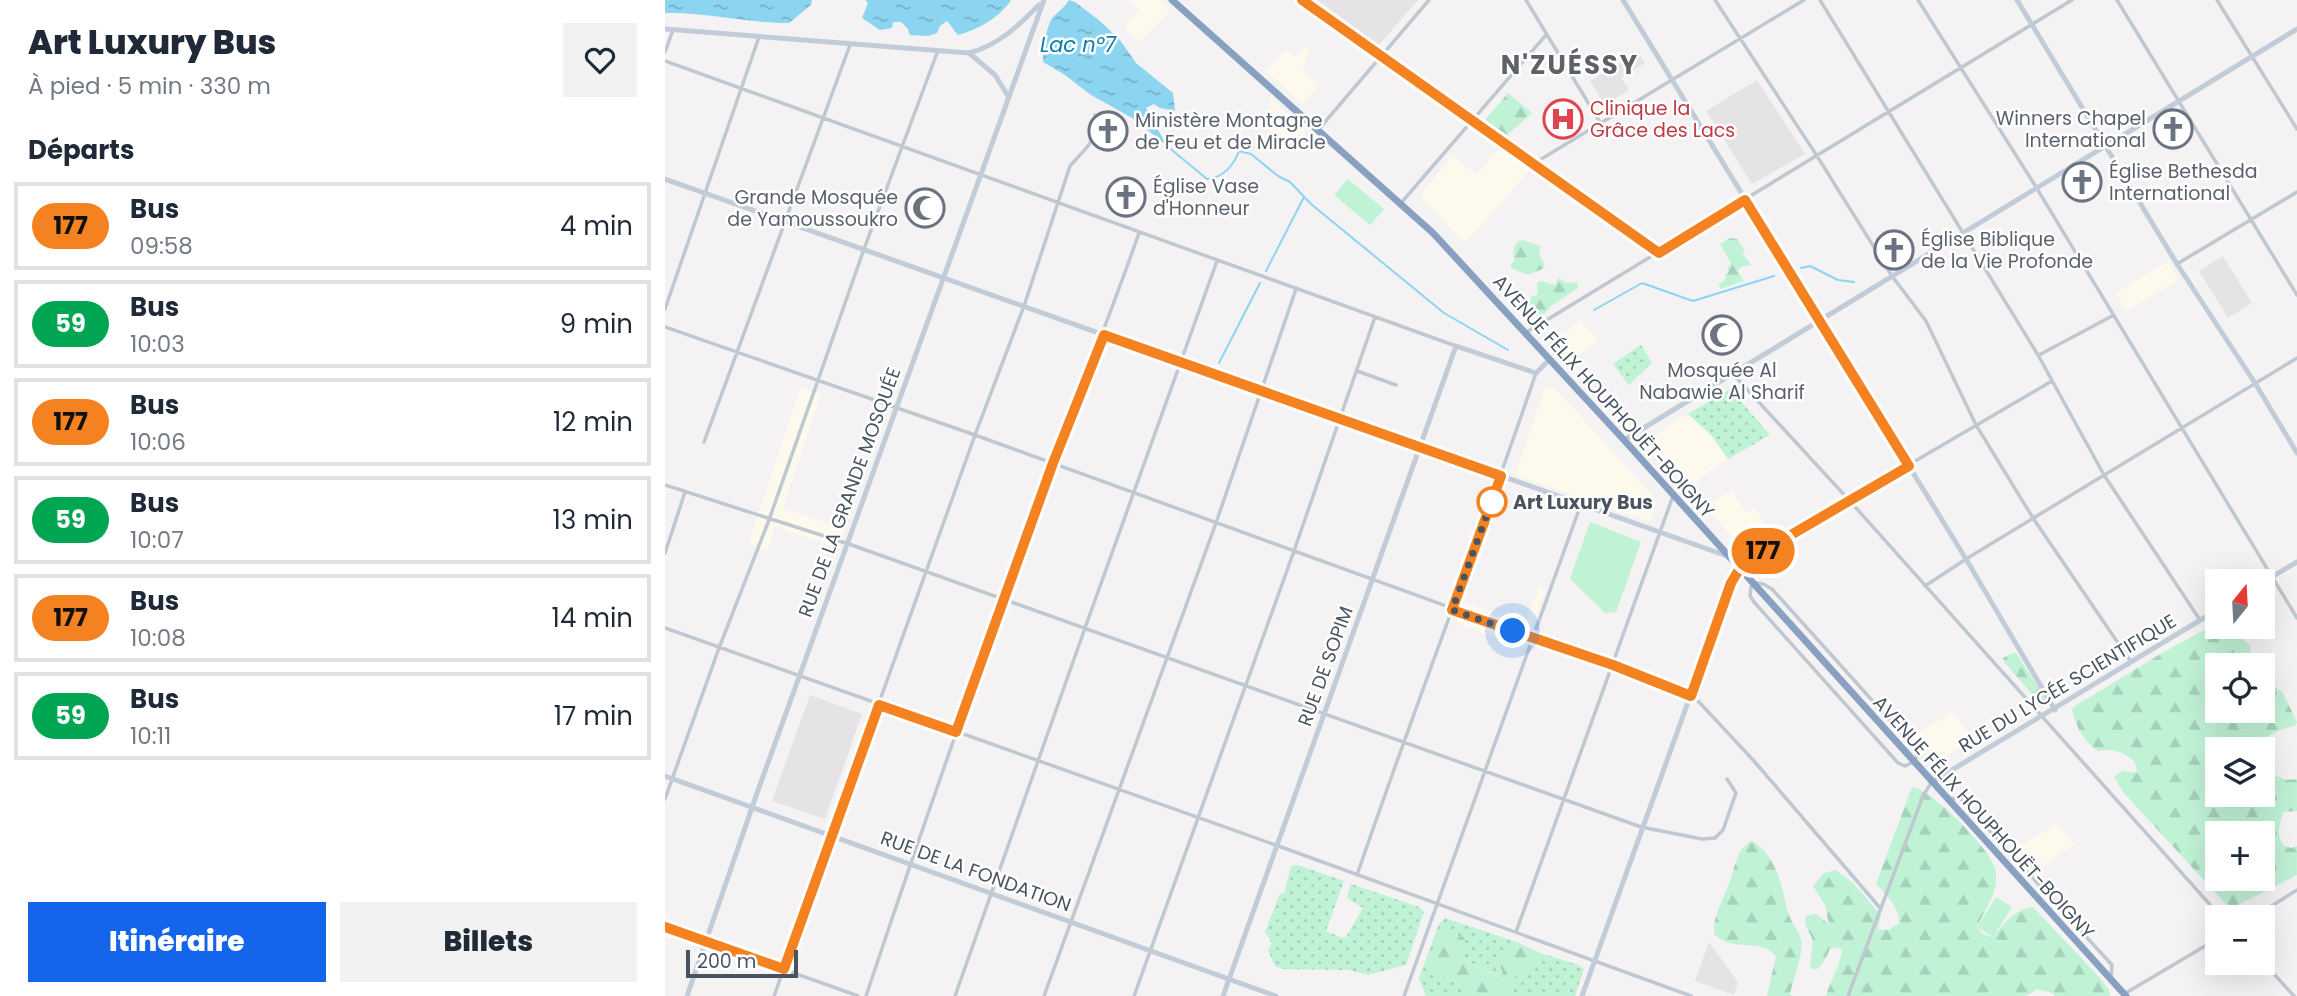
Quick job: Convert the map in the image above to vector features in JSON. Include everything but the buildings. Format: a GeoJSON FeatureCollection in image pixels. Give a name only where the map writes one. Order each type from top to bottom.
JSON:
{"type":"FeatureCollection","features":[{"type":"Feature","properties":{"kind":"highway","name":"AVENUE FÉLIX HOUPHOUËT-BOIGNY"},"geometry":{"type":"LineString","coordinates":[[1172,0],[1433,233],[1527,333],[2125,995]]}},
{"type":"Feature","properties":{"kind":"street"},"geometry":{"type":"LineString","coordinates":[[1302,0],[1659,253]]}},
{"type":"Feature","properties":{"kind":"street"},"geometry":{"type":"LineString","coordinates":[[1319,130],[1429,0]]}},
{"type":"Feature","properties":{"kind":"street"},"geometry":{"type":"LineString","coordinates":[[1623,0],[1966,558],[2056,710]]}},
{"type":"Feature","properties":{"kind":"street"},"geometry":{"type":"LineString","coordinates":[[1715,0],[1818,156],[1892,276],[1926,321],[1976,425],[2033,518],[2131,662]]}},
{"type":"Feature","properties":{"kind":"street"},"geometry":{"type":"LineString","coordinates":[[1533,164],[1804,0]]}},
{"type":"Feature","properties":{"kind":"street"},"geometry":{"type":"LineString","coordinates":[[1820,0],[2038,355],[2104,475],[2200,620]]}},
{"type":"Feature","properties":{"kind":"street"},"geometry":{"type":"LineString","coordinates":[[1918,0],[2036,187],[2269,569]]}},
{"type":"Feature","properties":{"kind":"street"},"geometry":{"type":"LineString","coordinates":[[2017,0],[2177,264],[2297,453]]}},
{"type":"Feature","properties":{"kind":"street"},"geometry":{"type":"LineString","coordinates":[[1527,333],[2072,0]]}},
{"type":"Feature","properties":{"kind":"street"},"geometry":{"type":"LineString","coordinates":[[2117,0],[2297,295]]}},
{"type":"Feature","properties":{"kind":"street"},"geometry":{"type":"LineString","coordinates":[[2217,0],[2297,130]]}},
{"type":"Feature","properties":{"kind":"street"},"geometry":{"type":"LineString","coordinates":[[665,29],[969,53],[1001,41],[1043,1]]}},
{"type":"Feature","properties":{"kind":"street","name":"RUE DE LA GRANDE MOSQUÉE"},"geometry":{"type":"LineString","coordinates":[[687,996],[799,676],[849,544],[1043,1]]}},
{"type":"Feature","properties":{"kind":"street"},"geometry":{"type":"LineString","coordinates":[[1528,1],[1601,124]]}},
{"type":"Feature","properties":{"kind":"street"},"geometry":{"type":"LineString","coordinates":[[1624,440],[2297,29]]}},
{"type":"Feature","properties":{"kind":"street"},"geometry":{"type":"LineString","coordinates":[[665,52],[673,30]]}},
{"type":"Feature","properties":{"kind":"street"},"geometry":{"type":"LineString","coordinates":[[1401,203],[1546,35]]}},
{"type":"Feature","properties":{"kind":"street"},"geometry":{"type":"LineString","coordinates":[[665,309],[759,37]]}},
{"type":"Feature","properties":{"kind":"street"},"geometry":{"type":"LineString","coordinates":[[704,442],[851,45]]}},
{"type":"Feature","properties":{"kind":"street"},"geometry":{"type":"LineString","coordinates":[[665,799],[668,777],[769,520],[864,249],[937,52]]}},
{"type":"Feature","properties":{"kind":"street"},"geometry":{"type":"LineString","coordinates":[[969,53],[995,75],[1008,96]]}},
{"type":"Feature","properties":{"kind":"street"},"geometry":{"type":"LineString","coordinates":[[665,61],[1217,261],[1536,373]]}},
{"type":"Feature","properties":{"kind":"street"},"geometry":{"type":"LineString","coordinates":[[774,996],[975,435],[1024,306],[1070,166],[1084,153],[1093,139],[1095,115]]}},
{"type":"Feature","properties":{"kind":"street"},"geometry":{"type":"LineString","coordinates":[[665,178],[1730,557]]}},
{"type":"Feature","properties":{"kind":"street"},"geometry":{"type":"LineString","coordinates":[[2177,264],[2297,192]]}},
{"type":"Feature","properties":{"kind":"street"},"geometry":{"type":"LineString","coordinates":[[866,996],[1003,599],[1104,335],[1139,232]]}},
{"type":"Feature","properties":{"kind":"street"},"geometry":{"type":"LineString","coordinates":[[955,996],[1217,261]]}},
{"type":"Feature","properties":{"kind":"street"},"geometry":{"type":"LineString","coordinates":[[1044,996],[1216,523],[1296,289]]}},
{"type":"Feature","properties":{"kind":"street"},"geometry":{"type":"LineString","coordinates":[[2038,355],[2114,315]]}},
{"type":"Feature","properties":{"kind":"street"},"geometry":{"type":"LineString","coordinates":[[1134,996],[1375,317]]}},
{"type":"Feature","properties":{"kind":"street"},"geometry":{"type":"LineString","coordinates":[[665,327],[1053,463],[1452,610],[1613,665],[1691,696],[1754,761],[1830,853],[1881,909]]}},
{"type":"Feature","properties":{"kind":"street","name":"RUE DE SOPIM"},"geometry":{"type":"LineString","coordinates":[[1223,996],[1456,346]]}},
{"type":"Feature","properties":{"kind":"street"},"geometry":{"type":"LineString","coordinates":[[1925,586],[1966,558],[2297,358]]}},
{"type":"Feature","properties":{"kind":"street"},"geometry":{"type":"LineString","coordinates":[[1357,874],[1536,373],[1550,359]]}},
{"type":"Feature","properties":{"kind":"street"},"geometry":{"type":"LineString","coordinates":[[1357,371],[1396,385]]}},
{"type":"Feature","properties":{"kind":"street"},"geometry":{"type":"LineString","coordinates":[[1733,374],[2210,905]]}},
{"type":"Feature","properties":{"kind":"street"},"geometry":{"type":"LineString","coordinates":[[1582,996],[1731,583],[1740,568],[1764,550],[2052,382]]}},
{"type":"Feature","properties":{"kind":"street"},"geometry":{"type":"LineString","coordinates":[[665,485],[849,544],[1641,827],[1702,839],[1715,838],[1723,830],[1736,793],[1727,779]]}},
{"type":"Feature","properties":{"kind":"street"},"geometry":{"type":"LineString","coordinates":[[665,553],[685,492]]}},
{"type":"Feature","properties":{"kind":"street"},"geometry":{"type":"LineString","coordinates":[[1516,932],[1673,495]]}},
{"type":"Feature","properties":{"kind":"street"},"geometry":{"type":"LineString","coordinates":[[1404,996],[1581,504]]}},
{"type":"Feature","properties":{"kind":"street"},"geometry":{"type":"LineString","coordinates":[[2275,575],[2297,562]]}},
{"type":"Feature","properties":{"kind":"street"},"geometry":{"type":"LineString","coordinates":[[2275,580],[2297,618]]}},
{"type":"Feature","properties":{"kind":"street"},"geometry":{"type":"LineString","coordinates":[[1754,584],[1750,592],[1751,598],[1797,652],[1898,763],[1905,766],[1913,762]]}},
{"type":"Feature","properties":{"kind":"street","name":"RUE DU LYCÉE SCIENTIFIQUE"},"geometry":{"type":"LineString","coordinates":[[1932,782],[2056,710],[2205,617]]}},
{"type":"Feature","properties":{"kind":"street"},"geometry":{"type":"LineString","coordinates":[[665,628],[1692,996]]}},
{"type":"Feature","properties":{"kind":"street","name":"RUE DE LA FONDATION"},"geometry":{"type":"LineString","coordinates":[[668,777],[1276,996]]}},
{"type":"Feature","properties":{"kind":"street"},"geometry":{"type":"LineString","coordinates":[[1848,996],[1923,796],[1932,782]]}},
{"type":"Feature","properties":{"kind":"street"},"geometry":{"type":"LineString","coordinates":[[2273,905],[2297,890]]}},
{"type":"Feature","properties":{"kind":"street"},"geometry":{"type":"LineString","coordinates":[[665,927],[858,996]]}},
{"type":"Feature","properties":{"kind":"street"},"geometry":{"type":"LineString","coordinates":[[2125,995],[2205,946]]}},
{"type":"Feature","properties":{"kind":"street"},"geometry":{"type":"LineString","coordinates":[[2275,975],[2294,996]]}},
{"type":"Feature","properties":{"kind":"shaded area"},"geometry":{"type":"Polygon","coordinates":[[[1127,0],[1159,0],[1170,10],[1140,42],[1124,27],[1140,10],[1127,0]]]}},
{"type":"Feature","properties":{"kind":"shaded area"},"geometry":{"type":"Polygon","coordinates":[[[1317,0],[1418,0],[1379,45],[1317,0]]]}},
{"type":"Feature","properties":{"kind":"shaded area"},"geometry":{"type":"Polygon","coordinates":[[[1307,45],[1310,48],[1303,71],[1319,85],[1303,104],[1266,71],[1285,50],[1296,57],[1307,45]]]}},
{"type":"Feature","properties":{"kind":"shaded area"},"geometry":{"type":"Polygon","coordinates":[[[1638,52],[1645,63],[1621,78],[1629,90],[1605,105],[1590,81],[1638,52]]]}},
{"type":"Feature","properties":{"kind":"shaded area"},"geometry":{"type":"Polygon","coordinates":[[[1757,80],[1805,154],[1752,184],[1706,111],[1757,80]]]}},
{"type":"Feature","properties":{"kind":"shaded area"},"geometry":{"type":"Polygon","coordinates":[[[1269,96],[1306,131],[1301,138],[1306,143],[1299,151],[1294,146],[1291,148],[1265,125],[1271,119],[1269,96]]]}},
{"type":"Feature","properties":{"kind":"shaded area","name":"Clinique la Grâce des Lacs"},"geometry":{"type":"Polygon","coordinates":[[[1572,104],[1581,118],[1555,134],[1546,120],[1572,104]]]}},
{"type":"Feature","properties":{"kind":"shaded area"},"geometry":{"type":"Polygon","coordinates":[[[1499,149],[1530,170],[1465,243],[1420,195],[1453,155],[1476,175],[1499,149]]]}},
{"type":"Feature","properties":{"kind":"shaded area"},"geometry":{"type":"Polygon","coordinates":[[[2223,256],[2252,303],[2228,318],[2199,271],[2223,256]]]}},
{"type":"Feature","properties":{"kind":"shaded area"},"geometry":{"type":"Polygon","coordinates":[[[2168,261],[2179,280],[2127,311],[2115,293],[2168,261]]]}},
{"type":"Feature","properties":{"kind":"shaded area"},"geometry":{"type":"Polygon","coordinates":[[[1580,320],[1599,342],[1572,359],[1556,341],[1580,320]]]}},
{"type":"Feature","properties":{"kind":"shaded area"},"geometry":{"type":"Polygon","coordinates":[[[1545,387],[1555,388],[1657,501],[1649,522],[1515,475],[1545,387]]]}},
{"type":"Feature","properties":{"kind":"shaded area"},"geometry":{"type":"Polygon","coordinates":[[[800,388],[821,394],[783,508],[845,529],[839,548],[775,527],[767,551],[748,545],[800,388]]]}},
{"type":"Feature","properties":{"kind":"shaded area"},"geometry":{"type":"Polygon","coordinates":[[[1688,414],[1712,436],[1728,459],[1686,488],[1670,464],[1646,440],[1688,414]]]}},
{"type":"Feature","properties":{"kind":"shaded area"},"geometry":{"type":"Polygon","coordinates":[[[1732,490],[1746,513],[1755,508],[1769,532],[1742,549],[1705,506],[1732,490]]]}},
{"type":"Feature","properties":{"kind":"shaded area"},"geometry":{"type":"Polygon","coordinates":[[[1539,587],[1546,589],[1524,648],[1457,623],[1465,602],[1525,624],[1539,587]]]}},
{"type":"Feature","properties":{"kind":"shaded area"},"geometry":{"type":"Polygon","coordinates":[[[810,695],[862,714],[825,819],[772,801],[810,695]]]}},
{"type":"Feature","properties":{"kind":"shaded area"},"geometry":{"type":"Polygon","coordinates":[[[1953,712],[1973,739],[1936,763],[1912,736],[1953,712]]]}},
{"type":"Feature","properties":{"kind":"shaded area"},"geometry":{"type":"Polygon","coordinates":[[[2057,824],[2075,845],[2033,870],[2014,850],[2057,824]]]}},
{"type":"Feature","properties":{"kind":"shaded area"},"geometry":{"type":"Polygon","coordinates":[[[1709,942],[1738,982],[1734,995],[1695,981],[1709,942]]]}},
{"type":"Feature","properties":{"kind":"green space"},"geometry":{"type":"Polygon","coordinates":[[[1508,93],[1532,113],[1507,135],[1485,120],[1508,93]]]}},
{"type":"Feature","properties":{"kind":"green space"},"geometry":{"type":"Polygon","coordinates":[[[1348,179],[1384,209],[1370,225],[1334,195],[1348,179]]]}},
{"type":"Feature","properties":{"kind":"green space"},"geometry":{"type":"Polygon","coordinates":[[[1730,238],[1737,239],[1745,250],[1742,253],[1751,265],[1737,270],[1744,281],[1720,289],[1718,283],[1726,278],[1729,272],[1727,268],[1731,263],[1720,244],[1730,238]]]}},
{"type":"Feature","properties":{"kind":"green space"},"geometry":{"type":"Polygon","coordinates":[[[1522,240],[1541,246],[1539,253],[1545,267],[1528,275],[1511,268],[1515,246],[1522,240]]]}},
{"type":"Feature","properties":{"kind":"green space"},"geometry":{"type":"Polygon","coordinates":[[[1559,278],[1567,283],[1577,282],[1578,288],[1551,306],[1544,314],[1531,313],[1528,307],[1531,297],[1538,294],[1537,284],[1540,281],[1555,285],[1559,278]]]}},
{"type":"Feature","properties":{"kind":"green space"},"geometry":{"type":"Polygon","coordinates":[[[1641,345],[1652,363],[1629,385],[1613,364],[1641,345]]]}},
{"type":"Feature","properties":{"kind":"green space"},"geometry":{"type":"Polygon","coordinates":[[[1730,389],[1770,435],[1728,459],[1712,436],[1688,414],[1730,389]]]}},
{"type":"Feature","properties":{"kind":"green space"},"geometry":{"type":"Polygon","coordinates":[[[1590,522],[1641,542],[1616,612],[1605,613],[1570,579],[1590,522]]]}},
{"type":"Feature","properties":{"kind":"green space"},"geometry":{"type":"Polygon","coordinates":[[[2205,630],[2205,639],[2241,639],[2250,646],[2251,653],[2205,653],[2205,723],[2275,723],[2275,687],[2283,693],[2297,722],[2295,726],[2269,737],[2205,737],[2205,807],[2275,807],[2275,775],[2286,780],[2297,779],[2297,811],[2284,812],[2279,833],[2283,845],[2291,848],[2297,846],[2297,875],[2275,886],[2275,821],[2205,821],[2205,881],[2123,792],[2114,777],[2123,771],[2137,773],[2135,762],[2118,752],[2098,751],[2093,747],[2081,732],[2072,708],[2205,630]]]}},
{"type":"Feature","properties":{"kind":"green space"},"geometry":{"type":"Polygon","coordinates":[[[2016,653],[2042,693],[2045,699],[2042,701],[2039,702],[2004,662],[2003,658],[2016,653]]]}},
{"type":"Feature","properties":{"kind":"green space"},"geometry":{"type":"Polygon","coordinates":[[[1912,787],[1921,790],[1945,808],[1990,857],[1996,876],[1995,887],[1977,927],[1982,934],[1993,937],[2015,914],[2033,907],[2100,978],[2110,996],[2055,996],[2037,989],[2026,996],[1826,996],[1842,950],[1838,947],[1830,949],[1816,970],[1811,968],[1812,938],[1806,925],[1806,916],[1816,914],[1829,924],[1825,905],[1813,886],[1824,873],[1836,870],[1853,883],[1881,915],[1878,929],[1889,930],[1899,923],[1895,907],[1876,884],[1912,787]]]}},
{"type":"Feature","properties":{"kind":"green space"},"geometry":{"type":"Polygon","coordinates":[[[1751,841],[1772,861],[1788,914],[1801,940],[1800,959],[1790,994],[1793,996],[1767,996],[1776,956],[1769,950],[1730,943],[1714,934],[1716,915],[1736,861],[1751,841]]]}},
{"type":"Feature","properties":{"kind":"green space"},"geometry":{"type":"Polygon","coordinates":[[[1298,865],[1344,881],[1326,931],[1342,938],[1346,937],[1363,908],[1347,898],[1351,884],[1419,907],[1424,912],[1406,965],[1368,975],[1349,970],[1283,969],[1275,966],[1268,950],[1272,943],[1265,932],[1280,893],[1284,893],[1291,866],[1298,865]]]}},
{"type":"Feature","properties":{"kind":"green space"},"geometry":{"type":"Polygon","coordinates":[[[2214,891],[2266,891],[2238,905],[2229,905],[2214,891]]]}},
{"type":"Feature","properties":{"kind":"green space"},"geometry":{"type":"Polygon","coordinates":[[[1996,897],[2012,907],[1993,937],[1977,927],[1996,897]]]}},
{"type":"Feature","properties":{"kind":"green space"},"geometry":{"type":"Polygon","coordinates":[[[1445,918],[1517,942],[1511,945],[1510,952],[1501,955],[1500,978],[1462,958],[1458,936],[1449,938],[1443,931],[1431,968],[1476,996],[1426,996],[1419,978],[1439,924],[1445,918]]]}},
{"type":"Feature","properties":{"kind":"green space"},"geometry":{"type":"Polygon","coordinates":[[[1440,931],[1453,939],[1464,937],[1466,950],[1462,958],[1499,978],[1502,973],[1499,960],[1501,955],[1510,952],[1511,944],[1517,942],[1540,953],[1539,963],[1516,974],[1510,996],[1476,996],[1431,968],[1430,960],[1440,931]]]}},
{"type":"Feature","properties":{"kind":"green space"},"geometry":{"type":"Polygon","coordinates":[[[1540,953],[1584,969],[1575,996],[1510,996],[1516,974],[1539,963],[1540,953]]]}},
{"type":"Feature","properties":{"kind":"water"},"geometry":{"type":"Polygon","coordinates":[[[665,0],[812,0],[811,5],[789,23],[665,13],[665,0]]]}},
{"type":"Feature","properties":{"kind":"water"},"geometry":{"type":"Polygon","coordinates":[[[865,0],[1011,0],[995,17],[973,30],[958,35],[947,21],[940,26],[937,33],[928,36],[910,35],[901,22],[893,22],[892,28],[880,30],[862,18],[868,3],[865,0]]]}},
{"type":"Feature","properties":{"kind":"water","name":"Lac n°7"},"geometry":{"type":"Polygon","coordinates":[[[1069,0],[1100,21],[1120,40],[1136,63],[1173,93],[1175,111],[1154,104],[1146,108],[1167,146],[1134,119],[1091,95],[1043,62],[1045,39],[1051,21],[1069,0]]]}},
{"type":"Feature","properties":{"kind":"waterway"},"geometry":{"type":"LineString","coordinates":[[1167,146],[1207,179],[1227,170],[1239,151],[1251,154],[1278,176],[1290,182],[1311,204],[1444,313],[1508,350]]}},
{"type":"Feature","properties":{"kind":"waterway"},"geometry":{"type":"LineString","coordinates":[[1266,271],[1304,197]]}},
{"type":"Feature","properties":{"kind":"waterway"},"geometry":{"type":"LineString","coordinates":[[1801,268],[1810,266],[1838,280],[1854,282]]}},
{"type":"Feature","properties":{"kind":"waterway"},"geometry":{"type":"LineString","coordinates":[[1594,310],[1642,283],[1693,301],[1774,276]]}},
{"type":"Feature","properties":{"kind":"waterway"},"geometry":{"type":"LineString","coordinates":[[1219,363],[1260,283]]}},
{"type":"Feature","properties":{"kind":"bus line","name":"177"},"geometry":{"type":"LineString","coordinates":[[665,927],[784,969],[879,705],[956,732],[1053,463],[1104,335],[1501,476],[1452,610],[1613,665],[1691,696],[1731,583],[1740,568],[1787,536],[1909,466],[1745,200],[1659,253],[1302,0]]}},
{"type":"Feature","properties":{"kind":"place","name":"Clinique la Grâce des Lacs"},"geometry":{"type":"Point","coordinates":[1563,119]}},
{"type":"Feature","properties":{"kind":"place","name":"Winners Chapel International"},"geometry":{"type":"Point","coordinates":[2173,129]}},
{"type":"Feature","properties":{"kind":"place","name":"Ministère Montagne de Feu et de Miracle"},"geometry":{"type":"Point","coordinates":[1108,131]}},
{"type":"Feature","properties":{"kind":"place","name":"Église Bethesda International"},"geometry":{"type":"Point","coordinates":[2082,182]}},
{"type":"Feature","properties":{"kind":"place","name":"Église Vase d'Honneur"},"geometry":{"type":"Point","coordinates":[1126,197]}},
{"type":"Feature","properties":{"kind":"place","name":"Grande Mosquée de Yamoussoukro"},"geometry":{"type":"Point","coordinates":[925,208]}},
{"type":"Feature","properties":{"kind":"place","name":"Église Biblique de la Vie Profonde"},"geometry":{"type":"Point","coordinates":[1894,250]}},
{"type":"Feature","properties":{"kind":"place","name":"Mosquée Al Nabawie Al Sharif"},"geometry":{"type":"Point","coordinates":[1722,335]}},
{"type":"Feature","properties":{"kind":"place","name":"Art Luxury Bus"},"geometry":{"type":"Point","coordinates":[1492,502]}},
{"type":"Feature","properties":{"kind":"district","name":"N'ZUÉSSY"},"geometry":{"type":"Point","coordinates":[1570,65]}},
{"type":"Feature","properties":{"kind":"route"},"geometry":{"type":"LineString","coordinates":[[1492,502],[1493,498],[1452,610],[1513,631]]}}]}
